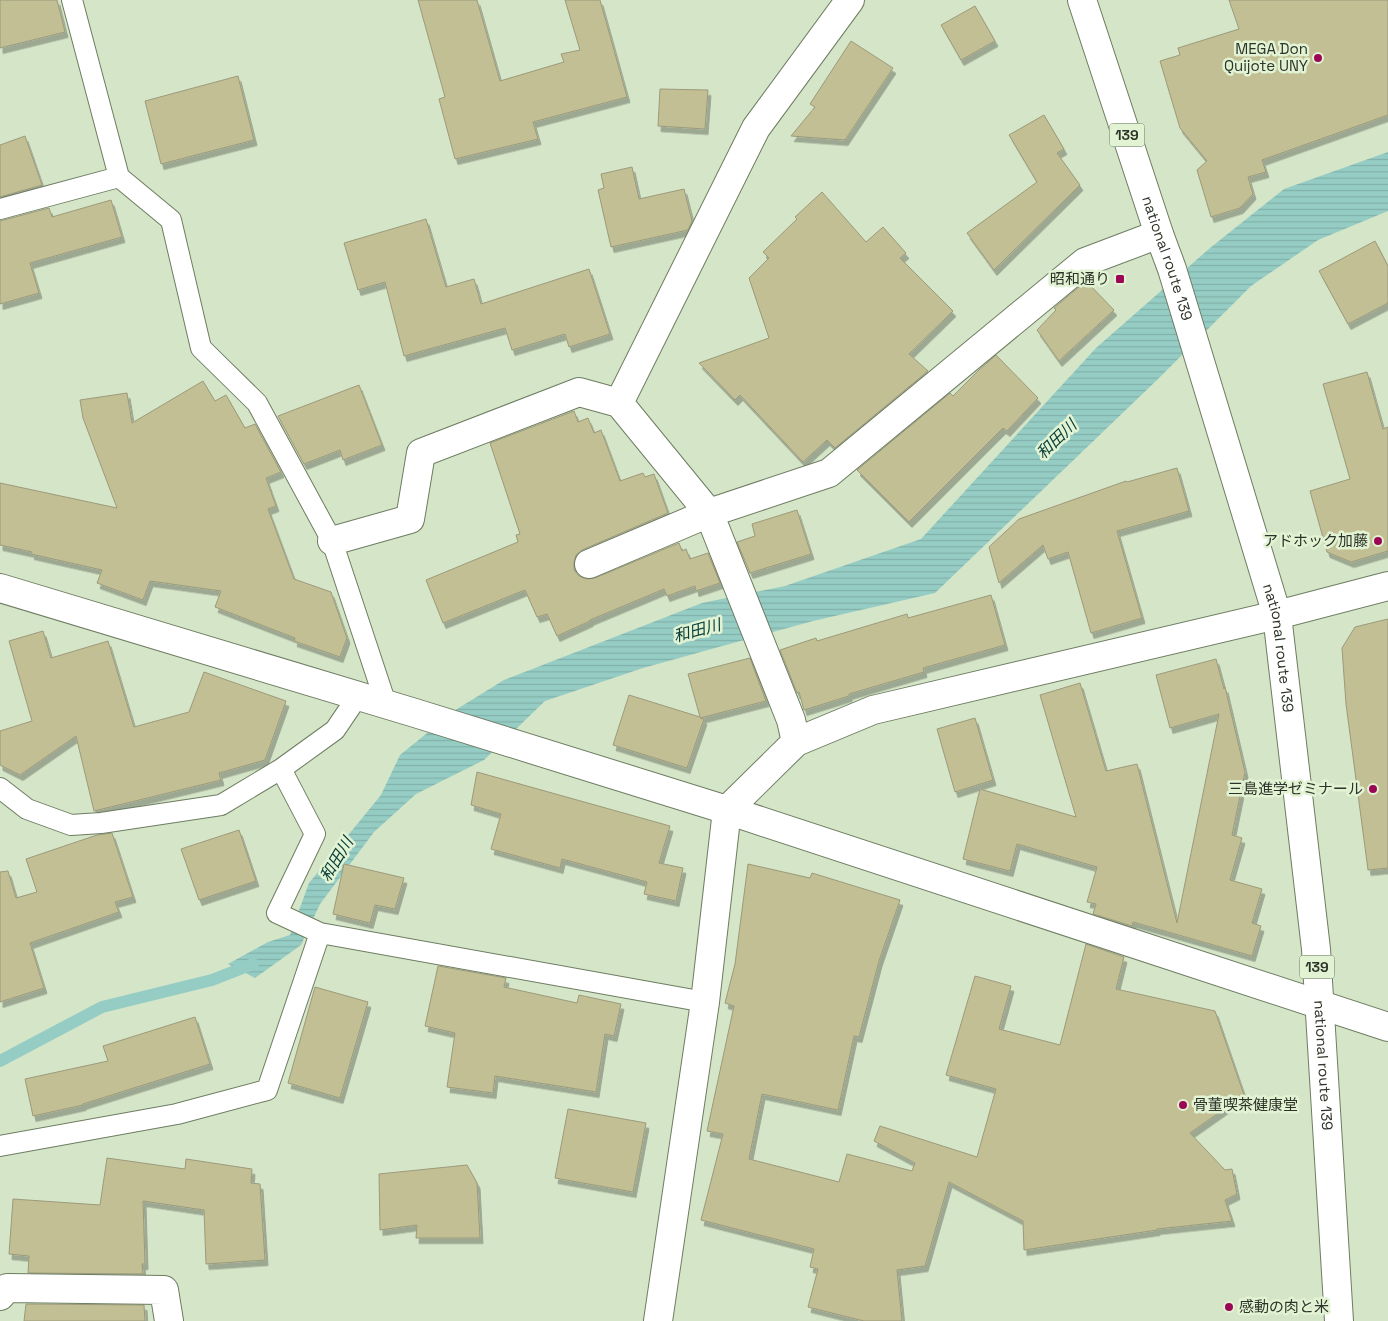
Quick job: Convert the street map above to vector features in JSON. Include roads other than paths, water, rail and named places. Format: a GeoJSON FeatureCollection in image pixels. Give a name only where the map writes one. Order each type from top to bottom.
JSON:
{"type":"FeatureCollection","features":[{"type":"Feature","properties":{"kind":"main road"},"geometry":{"type":"LineString","coordinates":[[620,403],[756,128],[850,0]]}},
{"type":"Feature","properties":{"kind":"main road","name":"national route 139"},"geometry":{"type":"LineString","coordinates":[[1082,0],[1172,269],[1277,615],[1316,949],[1339,1321]]}},
{"type":"Feature","properties":{"kind":"main road"},"geometry":{"type":"LineString","coordinates":[[589,564],[709,513],[829,473],[1084,262],[1159,234]]}},
{"type":"Feature","properties":{"kind":"main road"},"geometry":{"type":"LineString","coordinates":[[332,541],[410,519],[420,453],[579,392],[620,403],[709,513],[791,720],[796,742]]}},
{"type":"Feature","properties":{"kind":"main road"},"geometry":{"type":"LineString","coordinates":[[658,1321],[705,1002],[727,810],[796,742],[873,710],[1277,615],[1388,586]]}},
{"type":"Feature","properties":{"kind":"main road"},"geometry":{"type":"LineString","coordinates":[[0,588],[415,712],[727,810],[1388,1027]]}},
{"type":"Feature","properties":{"kind":"main road"},"geometry":{"type":"LineString","coordinates":[[0,1296],[7,1288],[164,1290],[169,1321]]}},
{"type":"Feature","properties":{"kind":"lane"},"geometry":{"type":"LineString","coordinates":[[72,0],[119,178],[171,220],[201,348],[256,403],[332,541],[386,704]]}},
{"type":"Feature","properties":{"kind":"lane"},"geometry":{"type":"LineString","coordinates":[[0,209],[119,178]]}},
{"type":"Feature","properties":{"kind":"lane"},"geometry":{"type":"LineString","coordinates":[[0,788],[27,809],[71,824],[101,823],[221,805],[281,769],[335,730],[358,696]]}},
{"type":"Feature","properties":{"kind":"lane"},"geometry":{"type":"LineString","coordinates":[[281,769],[315,834],[277,913],[317,932],[705,1002]]}},
{"type":"Feature","properties":{"kind":"lane"},"geometry":{"type":"LineString","coordinates":[[0,1146],[177,1114],[267,1090],[317,932]]}},
{"type":"Feature","properties":{"kind":"water"},"geometry":{"type":"Polygon","coordinates":[[[1388,152],[1388,211],[1318,240],[1251,286],[1157,380],[935,593],[813,621],[643,668],[545,701],[484,760],[416,794],[374,832],[320,904],[301,945],[255,978],[228,964],[268,942],[290,935],[309,883],[381,795],[400,755],[457,709],[504,680],[702,603],[785,586],[921,539],[1096,348],[1210,248],[1284,189],[1388,152]]]}},
{"type":"Feature","properties":{"kind":"waterway","name":"和田川"},"geometry":{"type":"LineString","coordinates":[[0,1061],[102,1007],[212,980],[253,964]]}},
{"type":"Feature","properties":{"kind":"place","name":"MEGA Don Quijote UNY"},"geometry":{"type":"Point","coordinates":[1318,58]}},
{"type":"Feature","properties":{"kind":"place","name":"昭和通り"},"geometry":{"type":"Point","coordinates":[1120,279]}},
{"type":"Feature","properties":{"kind":"place","name":"アドホック加藤"},"geometry":{"type":"Point","coordinates":[1378,541]}},
{"type":"Feature","properties":{"kind":"place","name":"三島進学ゼミナール"},"geometry":{"type":"Point","coordinates":[1373,789]}},
{"type":"Feature","properties":{"kind":"place","name":"骨董喫茶健康堂"},"geometry":{"type":"Point","coordinates":[1183,1105]}},
{"type":"Feature","properties":{"kind":"place","name":"感動の肉と米"},"geometry":{"type":"Point","coordinates":[1229,1307]}}]}
